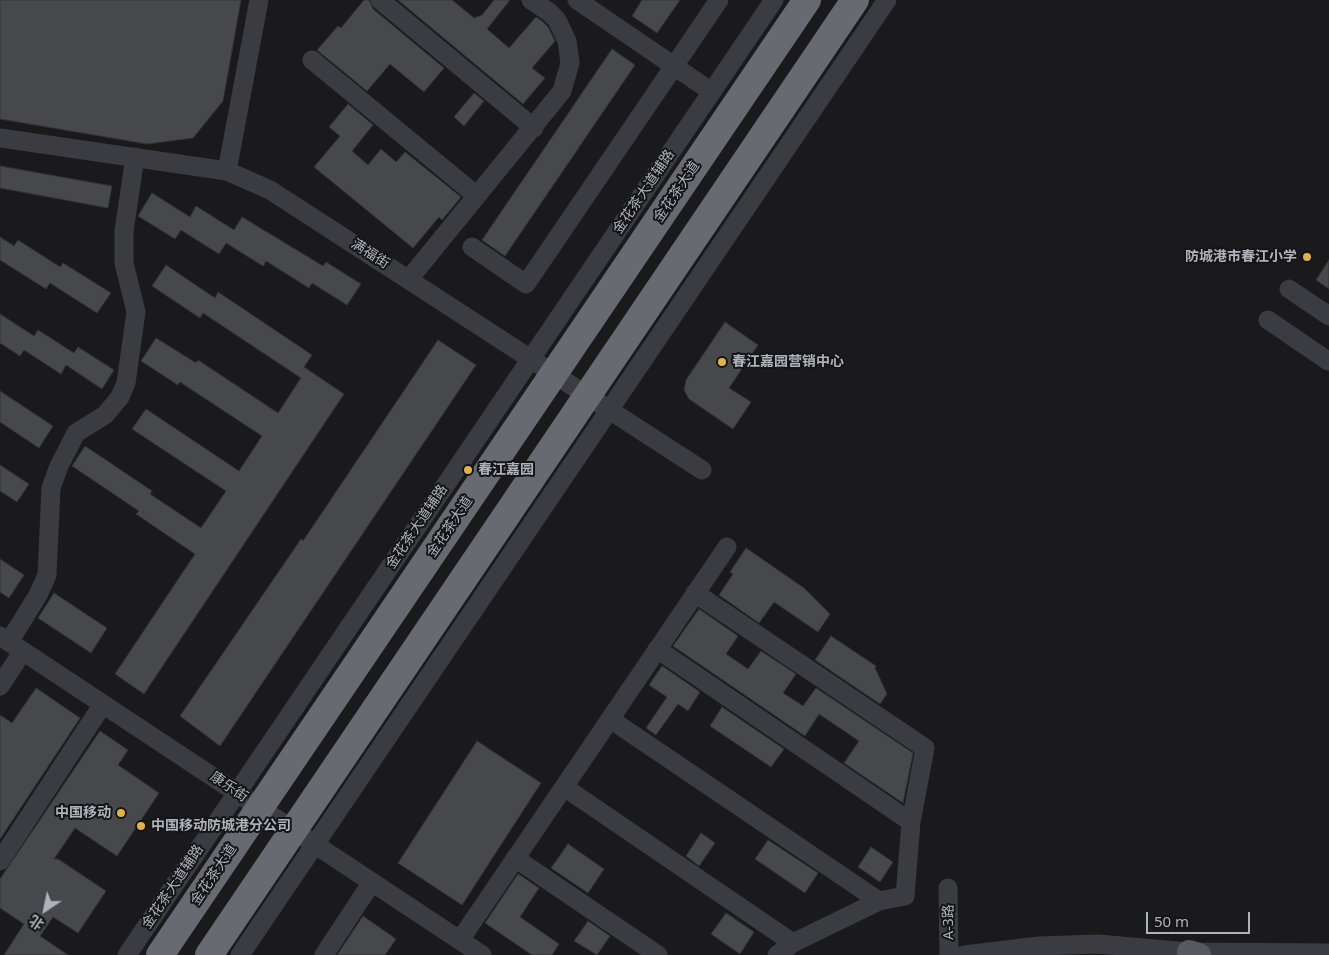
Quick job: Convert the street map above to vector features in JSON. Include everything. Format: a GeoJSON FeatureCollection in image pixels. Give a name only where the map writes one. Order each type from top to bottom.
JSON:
{"type":"FeatureCollection","features":[{"type":"Feature","properties":{"kind":"highway","name":"金花茶大道"},"geometry":{"type":"LineString","coordinates":[[160,955],[807,0]]}},
{"type":"Feature","properties":{"kind":"highway"},"geometry":{"type":"LineString","coordinates":[[209,955],[304,837],[599,402],[855,0]]}},
{"type":"Feature","properties":{"kind":"street"},"geometry":{"type":"LineString","coordinates":[[227,171],[259,0]]}},
{"type":"Feature","properties":{"kind":"street"},"geometry":{"type":"LineString","coordinates":[[380,0],[534,128]]}},
{"type":"Feature","properties":{"kind":"street"},"geometry":{"type":"LineString","coordinates":[[409,279],[534,128],[562,91],[570,63],[567,41],[556,20],[549,12],[531,0]]}},
{"type":"Feature","properties":{"kind":"street"},"geometry":{"type":"LineString","coordinates":[[472,247],[526,284],[719,0]]}},
{"type":"Feature","properties":{"kind":"street","name":"金花茶大道辅路"},"geometry":{"type":"LineString","coordinates":[[127,955],[774,0]]}},
{"type":"Feature","properties":{"kind":"street"},"geometry":{"type":"LineString","coordinates":[[599,402],[887,0]]}},
{"type":"Feature","properties":{"kind":"street"},"geometry":{"type":"LineString","coordinates":[[582,1],[712,92]]}},
{"type":"Feature","properties":{"kind":"street"},"geometry":{"type":"LineString","coordinates":[[312,60],[477,196]]}},
{"type":"Feature","properties":{"kind":"street","name":"满福街"},"geometry":{"type":"LineString","coordinates":[[0,138],[227,171],[270,190],[702,470]]}},
{"type":"Feature","properties":{"kind":"street"},"geometry":{"type":"LineString","coordinates":[[0,686],[11,643],[47,576],[51,488],[58,466],[76,434],[105,415],[120,397],[126,383],[136,312],[124,263],[124,231],[135,157]]}},
{"type":"Feature","properties":{"kind":"street"},"geometry":{"type":"LineString","coordinates":[[1289,289],[1329,316]]}},
{"type":"Feature","properties":{"kind":"street"},"geometry":{"type":"LineString","coordinates":[[1268,320],[1329,361]]}},
{"type":"Feature","properties":{"kind":"street"},"geometry":{"type":"LineString","coordinates":[[460,940],[726,547]]}},
{"type":"Feature","properties":{"kind":"street"},"geometry":{"type":"LineString","coordinates":[[696,593],[925,748],[911,822],[905,896],[878,901],[794,943],[777,955]]}},
{"type":"Feature","properties":{"kind":"street","name":"康乐街"},"geometry":{"type":"LineString","coordinates":[[11,643],[482,955]]}},
{"type":"Feature","properties":{"kind":"street"},"geometry":{"type":"LineString","coordinates":[[657,649],[911,822]]}},
{"type":"Feature","properties":{"kind":"street"},"geometry":{"type":"LineString","coordinates":[[0,861],[103,704]]}},
{"type":"Feature","properties":{"kind":"street"},"geometry":{"type":"LineString","coordinates":[[610,719],[878,901]]}},
{"type":"Feature","properties":{"kind":"street"},"geometry":{"type":"LineString","coordinates":[[564,787],[794,943]]}},
{"type":"Feature","properties":{"kind":"street"},"geometry":{"type":"LineString","coordinates":[[240,955],[304,837]]}},
{"type":"Feature","properties":{"kind":"street"},"geometry":{"type":"LineString","coordinates":[[516,858],[658,955]]}},
{"type":"Feature","properties":{"kind":"street"},"geometry":{"type":"LineString","coordinates":[[324,955],[372,882]]}},
{"type":"Feature","properties":{"kind":"street","name":"A-3路"},"geometry":{"type":"LineString","coordinates":[[948,888],[950,955]]}},
{"type":"Feature","properties":{"kind":"street"},"geometry":{"type":"LineString","coordinates":[[964,955],[1039,946],[1098,944],[1194,954],[1329,953]]}},
{"type":"Feature","properties":{"kind":"building"},"geometry":{"type":"Polygon","coordinates":[[[0,0],[241,0],[223,101],[193,138],[147,144],[0,119],[0,0]]]}},
{"type":"Feature","properties":{"kind":"building"},"geometry":{"type":"Polygon","coordinates":[[[364,0],[369,0],[373,9],[444,68],[424,92],[390,64],[367,91],[317,50],[338,26],[341,28],[364,0]]]}},
{"type":"Feature","properties":{"kind":"building"},"geometry":{"type":"Polygon","coordinates":[[[398,0],[452,0],[474,18],[482,15],[494,0],[510,0],[487,29],[509,48],[536,17],[542,21],[548,27],[555,41],[532,68],[545,78],[523,104],[398,0]]]}},
{"type":"Feature","properties":{"kind":"building"},"geometry":{"type":"Polygon","coordinates":[[[642,0],[680,0],[657,33],[632,16],[642,0]]]}},
{"type":"Feature","properties":{"kind":"building"},"geometry":{"type":"Polygon","coordinates":[[[612,49],[635,65],[505,256],[482,240],[612,49]]]}},
{"type":"Feature","properties":{"kind":"building"},"geometry":{"type":"Polygon","coordinates":[[[474,93],[484,101],[464,126],[454,117],[474,93]]]}},
{"type":"Feature","properties":{"kind":"building"},"geometry":{"type":"Polygon","coordinates":[[[348,104],[373,125],[352,151],[368,165],[381,149],[396,162],[405,152],[461,197],[442,220],[439,217],[413,248],[314,167],[340,136],[329,127],[348,104]]]}},
{"type":"Feature","properties":{"kind":"building"},"geometry":{"type":"Polygon","coordinates":[[[0,166],[112,186],[108,208],[0,188],[0,166]]]}},
{"type":"Feature","properties":{"kind":"building"},"geometry":{"type":"Polygon","coordinates":[[[152,193],[190,217],[196,206],[234,230],[242,217],[323,266],[326,262],[361,284],[347,305],[312,283],[309,288],[266,261],[263,266],[226,243],[219,254],[181,230],[175,239],[138,216],[152,193]]]}},
{"type":"Feature","properties":{"kind":"building"},"geometry":{"type":"Polygon","coordinates":[[[0,237],[14,246],[18,240],[60,267],[63,263],[111,293],[97,313],[50,283],[46,289],[0,260],[0,237]]]}},
{"type":"Feature","properties":{"kind":"building"},"geometry":{"type":"Polygon","coordinates":[[[1329,260],[1329,289],[1316,280],[1329,260]]]}},
{"type":"Feature","properties":{"kind":"building"},"geometry":{"type":"Polygon","coordinates":[[[166,265],[215,298],[218,292],[312,355],[304,367],[344,394],[144,694],[115,674],[195,554],[136,514],[139,511],[72,466],[85,446],[152,491],[150,494],[201,528],[226,491],[132,429],[146,409],[239,471],[262,436],[180,382],[178,385],[141,361],[156,338],[196,363],[198,360],[278,413],[301,378],[203,313],[200,318],[152,286],[166,265]]]}},
{"type":"Feature","properties":{"kind":"building"},"geometry":{"type":"Polygon","coordinates":[[[0,314],[34,336],[38,330],[74,353],[78,347],[114,370],[102,389],[66,365],[61,374],[24,350],[20,356],[0,343],[0,314]]]}},
{"type":"Feature","properties":{"kind":"building","name":"春江嘉园营销中心"},"geometry":{"type":"Polygon","coordinates":[[[725,322],[758,345],[729,388],[751,402],[733,429],[689,399],[684,390],[686,380],[725,322]]]}},
{"type":"Feature","properties":{"kind":"building"},"geometry":{"type":"Polygon","coordinates":[[[438,340],[476,365],[220,746],[180,716],[301,539],[303,541],[438,340]]]}},
{"type":"Feature","properties":{"kind":"building"},"geometry":{"type":"Polygon","coordinates":[[[0,391],[53,426],[39,448],[0,422],[0,391]]]}},
{"type":"Feature","properties":{"kind":"building"},"geometry":{"type":"Polygon","coordinates":[[[0,465],[29,484],[17,502],[0,491],[0,465]]]}},
{"type":"Feature","properties":{"kind":"building"},"geometry":{"type":"Polygon","coordinates":[[[746,548],[804,588],[830,614],[818,632],[774,602],[759,623],[719,595],[733,574],[730,572],[746,548]]]}},
{"type":"Feature","properties":{"kind":"building"},"geometry":{"type":"Polygon","coordinates":[[[0,559],[24,575],[9,598],[0,592],[0,559]]]}},
{"type":"Feature","properties":{"kind":"building"},"geometry":{"type":"Polygon","coordinates":[[[54,593],[107,628],[91,653],[38,618],[54,593]]]}},
{"type":"Feature","properties":{"kind":"building"},"geometry":{"type":"Polygon","coordinates":[[[699,609],[738,636],[726,654],[748,669],[761,651],[796,674],[783,693],[803,706],[816,688],[913,753],[903,803],[844,763],[859,741],[819,714],[805,736],[673,646],[699,609]]]}},
{"type":"Feature","properties":{"kind":"building"},"geometry":{"type":"Polygon","coordinates":[[[831,636],[876,666],[875,668],[887,694],[880,704],[815,660],[831,636]]]}},
{"type":"Feature","properties":{"kind":"building"},"geometry":{"type":"Polygon","coordinates":[[[662,666],[700,692],[688,711],[678,704],[656,735],[646,728],[667,697],[649,685],[662,666]]]}},
{"type":"Feature","properties":{"kind":"building"},"geometry":{"type":"Polygon","coordinates":[[[36,688],[80,718],[0,839],[0,715],[12,723],[36,688]]]}},
{"type":"Feature","properties":{"kind":"building"},"geometry":{"type":"Polygon","coordinates":[[[722,707],[784,749],[771,767],[710,726],[722,707]]]}},
{"type":"Feature","properties":{"kind":"building"},"geometry":{"type":"Polygon","coordinates":[[[100,731],[128,750],[118,765],[159,793],[117,856],[75,828],[54,859],[58,859],[106,891],[78,933],[53,917],[40,936],[68,955],[4,955],[24,924],[0,908],[0,879],[100,731]]]}},
{"type":"Feature","properties":{"kind":"building"},"geometry":{"type":"Polygon","coordinates":[[[477,741],[541,783],[462,905],[398,863],[477,741]]]}},
{"type":"Feature","properties":{"kind":"building"},"geometry":{"type":"Polygon","coordinates":[[[701,833],[715,843],[699,866],[686,856],[701,833]]]}},
{"type":"Feature","properties":{"kind":"building"},"geometry":{"type":"Polygon","coordinates":[[[768,840],[818,873],[805,893],[755,859],[768,840]]]}},
{"type":"Feature","properties":{"kind":"building"},"geometry":{"type":"Polygon","coordinates":[[[568,844],[604,869],[588,893],[551,868],[568,844]]]}},
{"type":"Feature","properties":{"kind":"building"},"geometry":{"type":"Polygon","coordinates":[[[871,847],[893,862],[880,882],[858,867],[871,847]]]}},
{"type":"Feature","properties":{"kind":"building"},"geometry":{"type":"Polygon","coordinates":[[[518,874],[539,888],[520,917],[559,944],[552,955],[532,955],[485,923],[518,874]]]}},
{"type":"Feature","properties":{"kind":"building"},"geometry":{"type":"Polygon","coordinates":[[[726,913],[754,932],[740,954],[711,934],[726,913]]]}},
{"type":"Feature","properties":{"kind":"building"},"geometry":{"type":"Polygon","coordinates":[[[363,916],[396,939],[385,955],[337,955],[363,916]]]}},
{"type":"Feature","properties":{"kind":"building"},"geometry":{"type":"Polygon","coordinates":[[[588,921],[610,936],[597,955],[574,941],[588,921]]]}},
{"type":"Feature","properties":{"kind":"place","name":"防城港市春江小学"},"geometry":{"type":"Point","coordinates":[1307,257]}},
{"type":"Feature","properties":{"kind":"place","name":"春江嘉园营销中心"},"geometry":{"type":"Point","coordinates":[722,362]}},
{"type":"Feature","properties":{"kind":"place","name":"春江嘉园"},"geometry":{"type":"Point","coordinates":[468,470]}},
{"type":"Feature","properties":{"kind":"place","name":"中国移动"},"geometry":{"type":"Point","coordinates":[121,813]}},
{"type":"Feature","properties":{"kind":"place","name":"中国移动防城港分公司"},"geometry":{"type":"Point","coordinates":[141,826]}}]}
